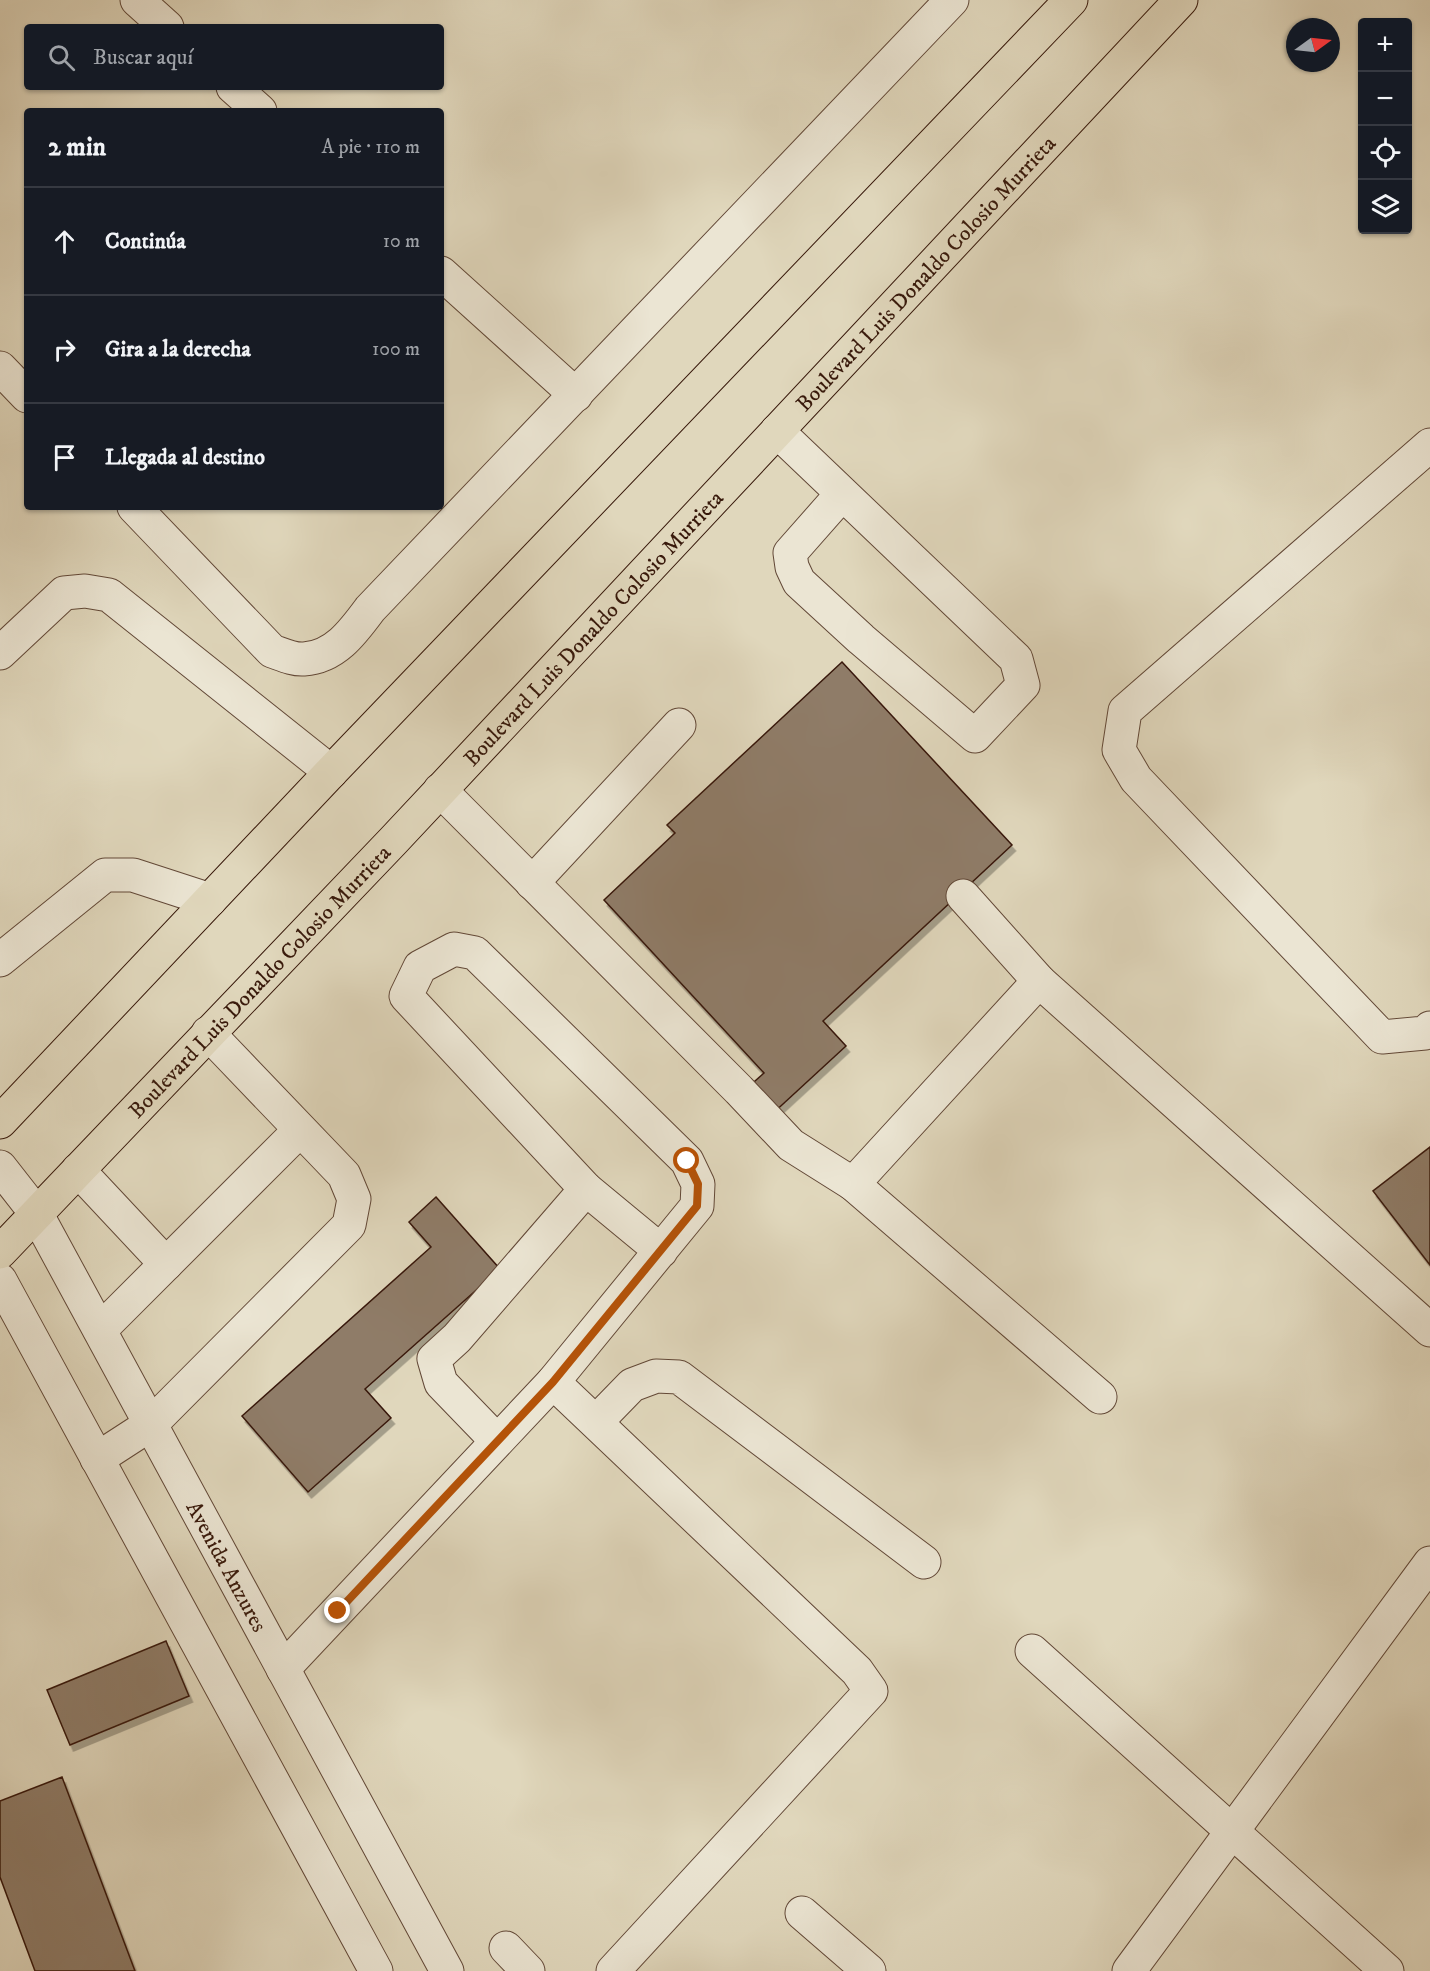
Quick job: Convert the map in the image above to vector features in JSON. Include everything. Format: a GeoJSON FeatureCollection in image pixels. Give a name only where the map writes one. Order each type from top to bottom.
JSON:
{"type":"FeatureCollection","features":[{"type":"Feature","properties":{"kind":"highway"},"geometry":{"type":"LineString","coordinates":[[0,1122],[331,772],[1071,0]]}},
{"type":"Feature","properties":{"kind":"highway","name":"Boulevard Luis Donaldo Colosio Murrieta"},"geometry":{"type":"LineString","coordinates":[[0,1252],[440,790],[1181,0]]}},
{"type":"Feature","properties":{"kind":"street"},"geometry":{"type":"LineString","coordinates":[[136,0],[164,24]]}},
{"type":"Feature","properties":{"kind":"street"},"geometry":{"type":"LineString","coordinates":[[137,510],[272,651],[303,660],[331,651],[351,635],[370,609],[952,0]]}},
{"type":"Feature","properties":{"kind":"street"},"geometry":{"type":"LineString","coordinates":[[236,90],[257,108]]}},
{"type":"Feature","properties":{"kind":"street"},"geometry":{"type":"LineString","coordinates":[[444,276],[576,394]]}},
{"type":"Feature","properties":{"kind":"street"},"geometry":{"type":"LineString","coordinates":[[0,368],[24,393]]}},
{"type":"Feature","properties":{"kind":"street"},"geometry":{"type":"LineString","coordinates":[[777,431],[1016,659],[1023,685],[975,736],[861,639],[799,582],[792,567],[790,553],[842,494]]}},
{"type":"Feature","properties":{"kind":"street"},"geometry":{"type":"LineString","coordinates":[[1430,445],[1125,711],[1119,750],[1136,779],[1382,1038],[1425,1033],[1430,1028]]}},
{"type":"Feature","properties":{"kind":"street"},"geometry":{"type":"LineString","coordinates":[[0,653],[64,593],[85,591],[109,595],[331,772]]}},
{"type":"Feature","properties":{"kind":"street"},"geometry":{"type":"LineString","coordinates":[[532,883],[679,725]]}},
{"type":"Feature","properties":{"kind":"street"},"geometry":{"type":"LineString","coordinates":[[440,790],[739,1090],[791,1146],[853,1184],[1101,1397]]}},
{"type":"Feature","properties":{"kind":"street"},"geometry":{"type":"LineString","coordinates":[[0,960],[105,875],[133,875],[210,900]]}},
{"type":"Feature","properties":{"kind":"street"},"geometry":{"type":"LineString","coordinates":[[963,897],[1039,981],[1430,1330]]}},
{"type":"Feature","properties":{"kind":"street"},"geometry":{"type":"LineString","coordinates":[[284,1669],[553,1382],[697,1206],[698,1184],[687,1161],[475,953],[454,949],[420,968],[406,996],[586,1189],[660,1251]]}},
{"type":"Feature","properties":{"kind":"street"},"geometry":{"type":"LineString","coordinates":[[853,1184],[1039,981]]}},
{"type":"Feature","properties":{"kind":"street"},"geometry":{"type":"LineString","coordinates":[[97,1459],[151,1424],[349,1225],[354,1199],[344,1175],[208,1033]]}},
{"type":"Feature","properties":{"kind":"street"},"geometry":{"type":"LineString","coordinates":[[100,1330],[300,1130]]}},
{"type":"Feature","properties":{"kind":"street","name":"Avenida Anzures"},"geometry":{"type":"LineString","coordinates":[[0,1167],[36,1213],[447,1971]]}},
{"type":"Feature","properties":{"kind":"street"},"geometry":{"type":"LineString","coordinates":[[78,1170],[166,1264]]}},
{"type":"Feature","properties":{"kind":"street"},"geometry":{"type":"LineString","coordinates":[[497,1441],[441,1383],[434,1359],[457,1338],[586,1189]]}},
{"type":"Feature","properties":{"kind":"street"},"geometry":{"type":"LineString","coordinates":[[0,1280],[376,1971]]}},
{"type":"Feature","properties":{"kind":"street"},"geometry":{"type":"LineString","coordinates":[[596,1422],[632,1385],[656,1376],[679,1377],[924,1562]]}},
{"type":"Feature","properties":{"kind":"street"},"geometry":{"type":"LineString","coordinates":[[553,1382],[857,1671],[871,1691],[613,1971]]}},
{"type":"Feature","properties":{"kind":"street"},"geometry":{"type":"LineString","coordinates":[[1129,1971],[1430,1563]]}},
{"type":"Feature","properties":{"kind":"street"},"geometry":{"type":"LineString","coordinates":[[1032,1651],[1387,1971]]}},
{"type":"Feature","properties":{"kind":"street"},"geometry":{"type":"LineString","coordinates":[[802,1913],[869,1971]]}},
{"type":"Feature","properties":{"kind":"building"},"geometry":{"type":"Polygon","coordinates":[[[842,662],[1012,845],[823,1021],[846,1046],[770,1116],[746,1089],[764,1073],[604,900],[675,833],[667,825],[842,662]]]}},
{"type":"Feature","properties":{"kind":"building"},"geometry":{"type":"Polygon","coordinates":[[[1430,1147],[1430,1265],[1373,1191],[1430,1147]]]}},
{"type":"Feature","properties":{"kind":"building"},"geometry":{"type":"Polygon","coordinates":[[[436,1197],[500,1269],[365,1389],[391,1418],[308,1492],[242,1416],[431,1247],[409,1222],[436,1197]]]}},
{"type":"Feature","properties":{"kind":"building"},"geometry":{"type":"Polygon","coordinates":[[[166,1641],[189,1696],[70,1745],[47,1690],[166,1641]]]}},
{"type":"Feature","properties":{"kind":"building"},"geometry":{"type":"Polygon","coordinates":[[[62,1777],[135,1971],[35,1971],[0,1877],[0,1801],[62,1777]]]}},
{"type":"Feature","properties":{"kind":"route"},"geometry":{"type":"LineString","coordinates":[[338,1611],[553,1382],[697,1206],[698,1184],[687,1161]]}}]}
